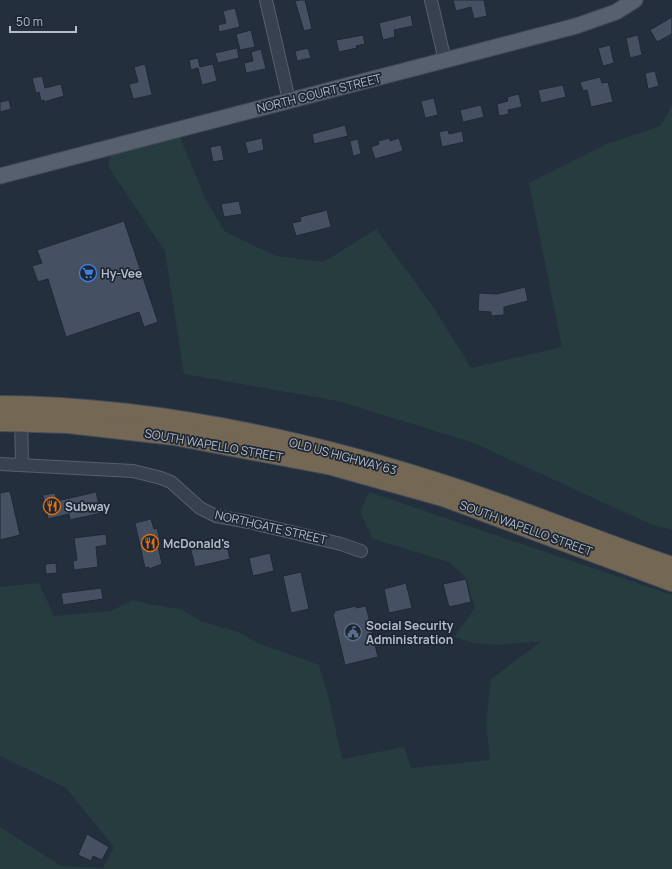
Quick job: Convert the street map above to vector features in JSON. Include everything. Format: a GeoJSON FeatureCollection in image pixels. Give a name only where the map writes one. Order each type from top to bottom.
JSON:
{"type":"FeatureCollection","features":[{"type":"Feature","properties":{"kind":"highway","name":"OLD US HIGHWAY 63"},"geometry":{"type":"LineString","coordinates":[[0,405],[21,405],[118,412],[224,426],[315,447],[459,489],[541,517],[672,566]]}},
{"type":"Feature","properties":{"kind":"highway","name":"SOUTH WAPELLO STREET"},"geometry":{"type":"LineString","coordinates":[[0,422],[21,424],[68,424],[174,436],[332,466],[443,497],[672,582]]}},
{"type":"Feature","properties":{"kind":"main road","name":"NORTH COURT STREET"},"geometry":{"type":"LineString","coordinates":[[0,176],[576,26],[616,12],[635,0]]}},
{"type":"Feature","properties":{"kind":"street"},"geometry":{"type":"LineString","coordinates":[[266,0],[289,100]]}},
{"type":"Feature","properties":{"kind":"street"},"geometry":{"type":"LineString","coordinates":[[431,0],[445,61]]}},
{"type":"Feature","properties":{"kind":"street"},"geometry":{"type":"LineString","coordinates":[[21,405],[22,465]]}},
{"type":"Feature","properties":{"kind":"street","name":"NORTHGATE STREET"},"geometry":{"type":"LineString","coordinates":[[0,464],[133,471],[171,482],[200,508],[216,516],[342,544],[361,551]]}},
{"type":"Feature","properties":{"kind":"green space"},"geometry":{"type":"Polygon","coordinates":[[[672,105],[672,530],[650,524],[474,443],[338,401],[184,374],[165,251],[108,166],[113,147],[177,130],[205,198],[225,232],[276,256],[324,262],[376,229],[432,305],[471,368],[562,347],[529,183],[607,144],[661,126],[672,105]]]}},
{"type":"Feature","properties":{"kind":"green space"},"geometry":{"type":"Polygon","coordinates":[[[369,492],[672,595],[672,869],[0,869],[0,827],[61,866],[103,868],[114,847],[66,788],[0,756],[0,587],[39,583],[54,616],[111,611],[133,600],[180,609],[203,622],[239,632],[258,643],[319,665],[329,699],[342,759],[404,747],[411,768],[490,760],[486,723],[491,679],[542,641],[497,645],[473,643],[454,637],[475,608],[466,578],[449,562],[373,539],[360,512],[369,492]]]}},
{"type":"Feature","properties":{"kind":"building"},"geometry":{"type":"Polygon","coordinates":[[[305,0],[312,29],[304,31],[295,1],[305,0]]]}},
{"type":"Feature","properties":{"kind":"building"},"geometry":{"type":"Polygon","coordinates":[[[453,0],[484,0],[487,16],[474,19],[471,7],[456,11],[453,0]]]}},
{"type":"Feature","properties":{"kind":"building"},"geometry":{"type":"Polygon","coordinates":[[[235,8],[240,27],[219,32],[218,25],[226,23],[223,11],[235,8]]]}},
{"type":"Feature","properties":{"kind":"building"},"geometry":{"type":"Polygon","coordinates":[[[411,15],[413,26],[394,30],[395,37],[383,40],[379,23],[411,15]]]}},
{"type":"Feature","properties":{"kind":"building"},"geometry":{"type":"Polygon","coordinates":[[[672,17],[672,34],[657,42],[650,30],[672,17]]]}},
{"type":"Feature","properties":{"kind":"building"},"geometry":{"type":"Polygon","coordinates":[[[251,30],[255,47],[240,50],[236,34],[251,30]]]}},
{"type":"Feature","properties":{"kind":"building"},"geometry":{"type":"Polygon","coordinates":[[[363,35],[365,44],[356,46],[357,48],[339,52],[336,40],[363,35]]]}},
{"type":"Feature","properties":{"kind":"building"},"geometry":{"type":"Polygon","coordinates":[[[638,35],[642,55],[630,58],[626,38],[638,35]]]}},
{"type":"Feature","properties":{"kind":"building"},"geometry":{"type":"Polygon","coordinates":[[[610,45],[614,63],[603,66],[598,48],[610,45]]]}},
{"type":"Feature","properties":{"kind":"building"},"geometry":{"type":"Polygon","coordinates":[[[237,48],[239,58],[218,63],[215,53],[237,48]]]}},
{"type":"Feature","properties":{"kind":"building"},"geometry":{"type":"Polygon","coordinates":[[[308,48],[311,58],[297,61],[295,51],[308,48]]]}},
{"type":"Feature","properties":{"kind":"building"},"geometry":{"type":"Polygon","coordinates":[[[261,49],[266,69],[246,73],[244,63],[253,61],[251,52],[261,49]]]}},
{"type":"Feature","properties":{"kind":"building"},"geometry":{"type":"Polygon","coordinates":[[[198,58],[200,67],[213,64],[217,81],[202,85],[198,68],[191,70],[189,60],[198,58]]]}},
{"type":"Feature","properties":{"kind":"building"},"geometry":{"type":"Polygon","coordinates":[[[145,64],[152,95],[133,99],[129,84],[138,82],[134,67],[145,64]]]}},
{"type":"Feature","properties":{"kind":"building"},"geometry":{"type":"Polygon","coordinates":[[[655,71],[659,86],[648,89],[645,73],[655,71]]]}},
{"type":"Feature","properties":{"kind":"building"},"geometry":{"type":"Polygon","coordinates":[[[42,76],[45,88],[61,84],[64,96],[44,102],[44,100],[41,101],[39,92],[36,93],[32,78],[42,76]]]}},
{"type":"Feature","properties":{"kind":"building"},"geometry":{"type":"Polygon","coordinates":[[[600,77],[602,83],[608,82],[613,102],[591,107],[587,90],[583,91],[580,82],[600,77]]]}},
{"type":"Feature","properties":{"kind":"building"},"geometry":{"type":"Polygon","coordinates":[[[563,85],[566,97],[541,103],[538,90],[563,85]]]}},
{"type":"Feature","properties":{"kind":"building"},"geometry":{"type":"Polygon","coordinates":[[[519,94],[522,107],[508,110],[509,114],[499,116],[497,104],[508,101],[507,97],[519,94]]]}},
{"type":"Feature","properties":{"kind":"building"},"geometry":{"type":"Polygon","coordinates":[[[434,98],[438,115],[425,118],[421,101],[434,98]]]}},
{"type":"Feature","properties":{"kind":"building"},"geometry":{"type":"Polygon","coordinates":[[[9,100],[11,109],[0,112],[0,102],[9,100]]]}},
{"type":"Feature","properties":{"kind":"building"},"geometry":{"type":"Polygon","coordinates":[[[481,105],[484,117],[463,122],[460,110],[481,105]]]}},
{"type":"Feature","properties":{"kind":"building"},"geometry":{"type":"Polygon","coordinates":[[[345,125],[348,136],[314,144],[312,134],[345,125]]]}},
{"type":"Feature","properties":{"kind":"building"},"geometry":{"type":"Polygon","coordinates":[[[448,130],[449,134],[462,131],[464,142],[442,147],[439,132],[448,130]]]}},
{"type":"Feature","properties":{"kind":"building"},"geometry":{"type":"Polygon","coordinates":[[[262,138],[264,150],[248,154],[245,142],[262,138]]]}},
{"type":"Feature","properties":{"kind":"building"},"geometry":{"type":"Polygon","coordinates":[[[390,138],[390,141],[399,138],[403,151],[375,159],[371,147],[379,144],[378,141],[390,138]]]}},
{"type":"Feature","properties":{"kind":"building"},"geometry":{"type":"Polygon","coordinates":[[[358,139],[361,154],[353,156],[350,141],[358,139]]]}},
{"type":"Feature","properties":{"kind":"building"},"geometry":{"type":"Polygon","coordinates":[[[221,145],[224,160],[213,162],[210,147],[221,145]]]}},
{"type":"Feature","properties":{"kind":"building"},"geometry":{"type":"Polygon","coordinates":[[[239,201],[242,214],[224,217],[221,204],[239,201]]]}},
{"type":"Feature","properties":{"kind":"building"},"geometry":{"type":"Polygon","coordinates":[[[327,210],[331,227],[296,236],[292,223],[301,221],[300,217],[327,210]]]}},
{"type":"Feature","properties":{"kind":"building","name":"Hy-Vee"},"geometry":{"type":"Polygon","coordinates":[[[124,221],[158,322],[144,327],[139,312],[66,337],[48,279],[38,282],[32,266],[42,263],[37,250],[124,221]]]}},
{"type":"Feature","properties":{"kind":"building"},"geometry":{"type":"Polygon","coordinates":[[[525,287],[528,301],[504,307],[504,315],[491,316],[491,312],[478,311],[479,293],[497,294],[525,287]]]}},
{"type":"Feature","properties":{"kind":"building"},"geometry":{"type":"Polygon","coordinates":[[[10,491],[20,535],[0,540],[0,493],[10,491]]]}},
{"type":"Feature","properties":{"kind":"building"},"geometry":{"type":"Polygon","coordinates":[[[96,492],[101,513],[70,520],[69,514],[48,519],[43,495],[55,493],[57,501],[96,492]]]}},
{"type":"Feature","properties":{"kind":"building"},"geometry":{"type":"Polygon","coordinates":[[[151,519],[154,529],[157,528],[160,541],[157,541],[162,564],[149,569],[149,567],[145,568],[135,523],[151,519]]]}},
{"type":"Feature","properties":{"kind":"building"},"geometry":{"type":"Polygon","coordinates":[[[106,534],[107,545],[96,547],[98,567],[74,570],[73,561],[77,560],[74,538],[106,534]]]}},
{"type":"Feature","properties":{"kind":"building"},"geometry":{"type":"Polygon","coordinates":[[[213,538],[215,544],[226,541],[230,559],[195,567],[190,546],[213,538]]]}},
{"type":"Feature","properties":{"kind":"building"},"geometry":{"type":"Polygon","coordinates":[[[270,553],[274,571],[253,576],[249,558],[270,553]]]}},
{"type":"Feature","properties":{"kind":"building"},"geometry":{"type":"Polygon","coordinates":[[[56,563],[57,573],[46,574],[45,564],[56,563]]]}},
{"type":"Feature","properties":{"kind":"building"},"geometry":{"type":"Polygon","coordinates":[[[301,572],[309,609],[291,613],[283,576],[301,572]]]}},
{"type":"Feature","properties":{"kind":"building"},"geometry":{"type":"Polygon","coordinates":[[[466,579],[471,602],[449,607],[443,584],[466,579]]]}},
{"type":"Feature","properties":{"kind":"building"},"geometry":{"type":"Polygon","coordinates":[[[406,583],[412,608],[389,613],[384,589],[406,583]]]}},
{"type":"Feature","properties":{"kind":"building"},"geometry":{"type":"Polygon","coordinates":[[[101,588],[103,599],[63,605],[61,593],[101,588]]]}},
{"type":"Feature","properties":{"kind":"building"},"geometry":{"type":"Polygon","coordinates":[[[356,606],[356,608],[366,606],[378,657],[345,665],[333,614],[335,613],[334,611],[356,606]]]}},
{"type":"Feature","properties":{"kind":"building"},"geometry":{"type":"Polygon","coordinates":[[[87,834],[109,847],[102,860],[93,856],[91,861],[78,855],[87,834]]]}},
{"type":"Feature","properties":{"kind":"place","name":"Hy-Vee"},"geometry":{"type":"Point","coordinates":[88,273]}},
{"type":"Feature","properties":{"kind":"place","name":"Subway"},"geometry":{"type":"Point","coordinates":[52,506]}},
{"type":"Feature","properties":{"kind":"place","name":"McDonald's"},"geometry":{"type":"Point","coordinates":[150,543]}},
{"type":"Feature","properties":{"kind":"place","name":"Social Security Administration"},"geometry":{"type":"Point","coordinates":[353,632]}}]}
